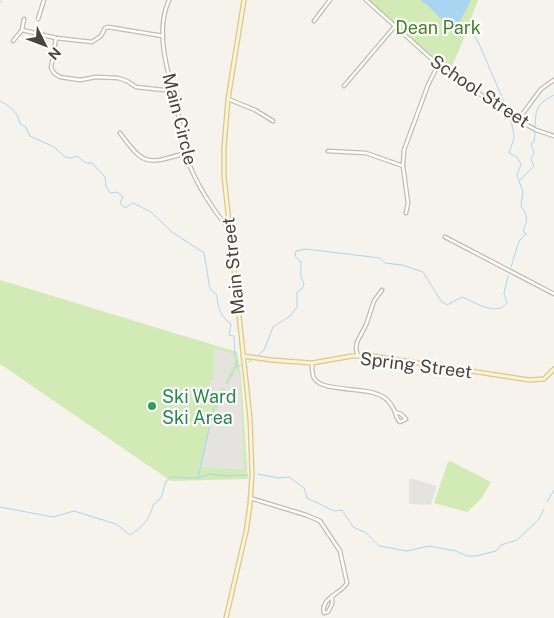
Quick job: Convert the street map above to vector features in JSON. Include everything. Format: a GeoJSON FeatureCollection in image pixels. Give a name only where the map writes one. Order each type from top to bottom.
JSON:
{"type":"FeatureCollection","features":[{"type":"Feature","properties":{"kind":"main road","name":"Main Street"},"geometry":{"type":"LineString","coordinates":[[226,618],[246,532],[250,498],[251,442],[224,176],[224,140],[228,99],[244,0]]}},
{"type":"Feature","properties":{"kind":"main road","name":"Spring Street"},"geometry":{"type":"LineString","coordinates":[[243,356],[312,363],[358,356],[373,356],[529,380],[544,379],[554,369]]}},
{"type":"Feature","properties":{"kind":"street"},"geometry":{"type":"LineString","coordinates":[[38,18],[44,0]]}},
{"type":"Feature","properties":{"kind":"street","name":"Main Circle"},"geometry":{"type":"LineString","coordinates":[[169,0],[163,36],[166,64],[186,153],[193,175],[229,229]]}},
{"type":"Feature","properties":{"kind":"street"},"geometry":{"type":"LineString","coordinates":[[314,21],[330,0]]}},
{"type":"Feature","properties":{"kind":"street","name":"School Street"},"geometry":{"type":"LineString","coordinates":[[366,0],[438,65],[518,120],[536,130],[554,136]]}},
{"type":"Feature","properties":{"kind":"street"},"geometry":{"type":"LineString","coordinates":[[13,41],[22,30],[24,19]]}},
{"type":"Feature","properties":{"kind":"street"},"geometry":{"type":"LineString","coordinates":[[22,30],[56,38],[92,42],[101,36],[104,28],[108,26],[163,36]]}},
{"type":"Feature","properties":{"kind":"street"},"geometry":{"type":"LineString","coordinates":[[344,86],[395,26]]}},
{"type":"Feature","properties":{"kind":"street"},"geometry":{"type":"LineString","coordinates":[[56,38],[51,68],[60,78],[80,80],[96,77],[118,78],[136,87],[173,91]]}},
{"type":"Feature","properties":{"kind":"street"},"geometry":{"type":"LineString","coordinates":[[406,213],[408,204],[403,166],[406,145],[428,85],[438,65]]}},
{"type":"Feature","properties":{"kind":"street"},"geometry":{"type":"LineString","coordinates":[[518,120],[541,88],[554,80]]}},
{"type":"Feature","properties":{"kind":"street"},"geometry":{"type":"LineString","coordinates":[[228,99],[255,110],[273,121]]}},
{"type":"Feature","properties":{"kind":"street"},"geometry":{"type":"LineString","coordinates":[[120,133],[138,156],[150,161],[163,160],[186,153]]}},
{"type":"Feature","properties":{"kind":"street"},"geometry":{"type":"LineString","coordinates":[[328,151],[366,152],[403,166]]}},
{"type":"Feature","properties":{"kind":"street"},"geometry":{"type":"LineString","coordinates":[[445,237],[554,294]]}},
{"type":"Feature","properties":{"kind":"street"},"geometry":{"type":"LineString","coordinates":[[358,356],[357,342],[366,325],[374,301],[382,290]]}},
{"type":"Feature","properties":{"kind":"street"},"geometry":{"type":"LineString","coordinates":[[312,363],[317,382],[328,386],[366,390],[377,394],[389,402],[396,412],[398,421],[406,419],[402,414],[396,412]]}},
{"type":"Feature","properties":{"kind":"street"},"geometry":{"type":"LineString","coordinates":[[250,498],[306,515],[320,522],[340,551],[347,583],[342,590],[332,597],[326,602],[323,608],[324,613],[330,609],[332,597]]}},
{"type":"Feature","properties":{"kind":"green space","name":"Dean Park"},"geometry":{"type":"Polygon","coordinates":[[[368,0],[478,0],[449,72],[368,0]]]}},
{"type":"Feature","properties":{"kind":"green space","name":"Ski Ward Ski Area"},"geometry":{"type":"Polygon","coordinates":[[[0,280],[237,352],[241,376],[248,479],[171,481],[0,364],[0,280]]]}},
{"type":"Feature","properties":{"kind":"green space"},"geometry":{"type":"Polygon","coordinates":[[[450,461],[491,482],[481,499],[467,512],[434,503],[448,462],[450,461]]]}},
{"type":"Feature","properties":{"kind":"shaded area"},"geometry":{"type":"Polygon","coordinates":[[[214,349],[233,353],[235,362],[225,382],[228,384],[236,368],[240,377],[244,470],[200,467],[211,423],[226,389],[221,387],[218,392],[209,390],[210,381],[214,380],[214,349]]]}},
{"type":"Feature","properties":{"kind":"shaded area"},"geometry":{"type":"Polygon","coordinates":[[[409,478],[437,486],[431,505],[409,504],[409,478]]]}},
{"type":"Feature","properties":{"kind":"water"},"geometry":{"type":"Polygon","coordinates":[[[420,0],[471,0],[457,27],[450,29],[429,6],[420,0]]]}},
{"type":"Feature","properties":{"kind":"waterway"},"geometry":{"type":"LineString","coordinates":[[467,22],[480,46],[508,111]]}},
{"type":"Feature","properties":{"kind":"waterway"},"geometry":{"type":"LineString","coordinates":[[535,127],[538,107],[554,95]]}},
{"type":"Feature","properties":{"kind":"waterway"},"geometry":{"type":"LineString","coordinates":[[0,101],[13,110],[20,124],[26,127],[30,136],[54,147],[65,157],[77,156],[86,163],[92,163],[105,177],[106,186],[110,193],[117,192],[123,197],[120,203],[125,208],[133,203],[151,212],[172,232],[204,253],[210,289],[217,295],[222,315],[231,324],[229,335],[234,336],[235,356]]}},
{"type":"Feature","properties":{"kind":"waterway"},"geometry":{"type":"LineString","coordinates":[[510,119],[514,137],[509,153],[517,157],[521,164],[517,175],[523,192],[521,206],[526,218],[523,231],[526,234],[519,241],[511,267]]}},
{"type":"Feature","properties":{"kind":"waterway"},"geometry":{"type":"LineString","coordinates":[[520,180],[534,166],[531,159],[534,153],[531,144],[534,142],[535,132]]}},
{"type":"Feature","properties":{"kind":"waterway"},"geometry":{"type":"LineString","coordinates":[[258,355],[264,350],[273,327],[290,316],[297,307],[297,292],[302,289],[304,284],[301,277],[301,262],[295,256],[296,251],[306,249],[380,258],[385,263],[402,265],[423,272],[441,301],[447,305],[462,297],[491,309],[502,307],[507,303],[504,293],[508,276]]}},
{"type":"Feature","properties":{"kind":"waterway"},"geometry":{"type":"LineString","coordinates":[[249,362],[253,359]]}},
{"type":"Feature","properties":{"kind":"waterway"},"geometry":{"type":"LineString","coordinates":[[236,367],[237,360]]}},
{"type":"Feature","properties":{"kind":"waterway"},"geometry":{"type":"LineString","coordinates":[[227,383],[236,367],[241,365]]}},
{"type":"Feature","properties":{"kind":"waterway"},"geometry":{"type":"LineString","coordinates":[[0,507],[53,517],[74,511],[116,524],[130,535],[148,519],[153,505],[161,498],[166,481],[171,477],[198,478],[215,403],[223,390]]}},
{"type":"Feature","properties":{"kind":"waterway"},"geometry":{"type":"LineString","coordinates":[[199,478],[209,474],[228,476],[248,475]]}},
{"type":"Feature","properties":{"kind":"waterway"},"geometry":{"type":"LineString","coordinates":[[258,474],[278,478],[289,477],[304,488],[307,498],[334,511],[342,510],[353,527],[366,533],[379,546],[407,551],[429,546],[456,551],[467,556],[476,556],[496,551],[501,545],[517,540],[539,519],[544,509]]}},
{"type":"Feature","properties":{"kind":"waterway"},"geometry":{"type":"LineString","coordinates":[[547,502],[554,490]]}},
{"type":"Feature","properties":{"kind":"place","name":"Ski Ward Ski Area"},"geometry":{"type":"Point","coordinates":[152,406]}}]}
